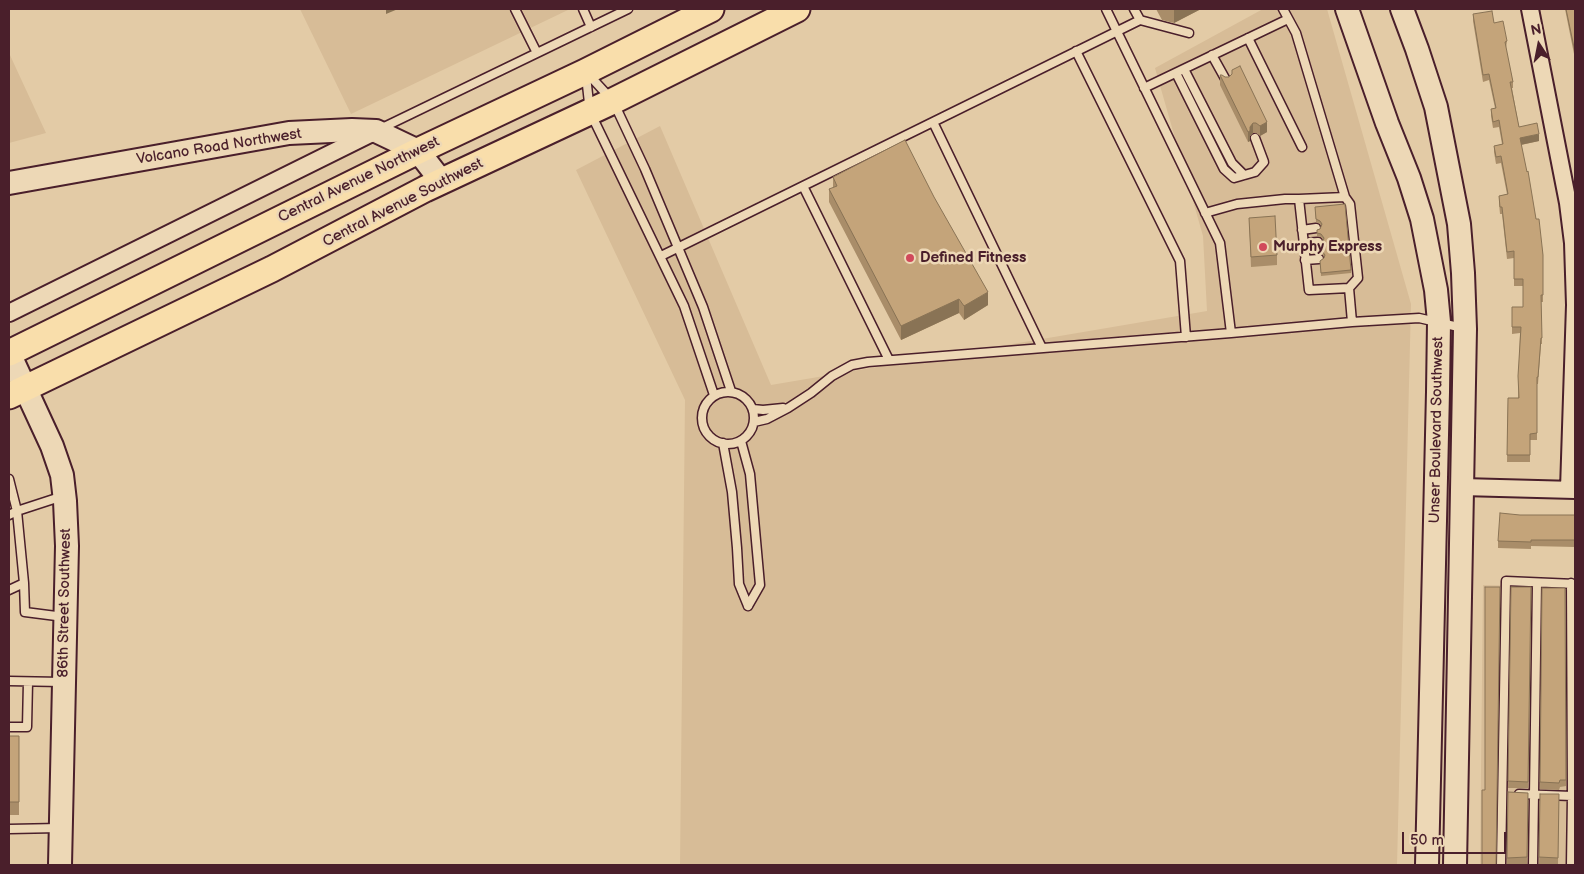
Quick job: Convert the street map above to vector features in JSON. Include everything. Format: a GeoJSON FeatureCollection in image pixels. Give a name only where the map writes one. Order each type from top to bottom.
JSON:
{"type":"FeatureCollection","features":[{"type":"Feature","properties":{"kind":"main road","name":"Central Avenue Northwest"},"geometry":{"type":"LineString","coordinates":[[9,353],[711,9]]}},
{"type":"Feature","properties":{"kind":"main road","name":"Central Avenue Southwest"},"geometry":{"type":"LineString","coordinates":[[17,392],[272,269],[442,182],[613,101],[797,9]]}},
{"type":"Feature","properties":{"kind":"main road","name":"Unser Boulevard Southwest"},"geometry":{"type":"LineString","coordinates":[[1347,9],[1387,123],[1409,178],[1422,219],[1432,264],[1439,322],[1427,865]]}},
{"type":"Feature","properties":{"kind":"main road","name":"Unser Boulevard Southwest"},"geometry":{"type":"LineString","coordinates":[[1406,9],[1436,107],[1459,224],[1463,273],[1462,487],[1455,865]]}},
{"type":"Feature","properties":{"kind":"main road","name":"Volcano Road Northwest"},"geometry":{"type":"LineString","coordinates":[[9,183],[289,133],[352,130],[376,131],[418,151],[442,182]]}},
{"type":"Feature","properties":{"kind":"main road","name":"86th Street Southwest"},"geometry":{"type":"LineString","coordinates":[[9,353],[17,392],[52,446],[62,475],[65,495],[67,546],[60,865]]}},
{"type":"Feature","properties":{"kind":"street"},"geometry":{"type":"LineString","coordinates":[[1462,487],[1572,490],[1575,305],[1573,243],[1568,203],[1530,9]]}},
{"type":"Feature","properties":{"kind":"street"},"geometry":{"type":"LineString","coordinates":[[9,313],[376,131]]}},
{"type":"Feature","properties":{"kind":"lane"},"geometry":{"type":"LineString","coordinates":[[515,9],[538,53]]}},
{"type":"Feature","properties":{"kind":"lane"},"geometry":{"type":"LineString","coordinates":[[583,9],[591,26]]}},
{"type":"Feature","properties":{"kind":"lane"},"geometry":{"type":"LineString","coordinates":[[376,131],[628,9]]}},
{"type":"Feature","properties":{"kind":"lane"},"geometry":{"type":"LineString","coordinates":[[1106,9],[1220,243],[1231,333]]}},
{"type":"Feature","properties":{"kind":"lane"},"geometry":{"type":"LineString","coordinates":[[1134,9],[1140,20]]}},
{"type":"Feature","properties":{"kind":"lane"},"geometry":{"type":"LineString","coordinates":[[1283,9],[1296,33],[1345,197],[1350,204],[1352,255],[1358,278],[1349,288],[1309,290],[1299,199]]}},
{"type":"Feature","properties":{"kind":"lane"},"geometry":{"type":"LineString","coordinates":[[1144,88],[1288,19]]}},
{"type":"Feature","properties":{"kind":"lane"},"geometry":{"type":"LineString","coordinates":[[661,256],[1140,20],[1189,33]]}},
{"type":"Feature","properties":{"kind":"lane"},"geometry":{"type":"LineString","coordinates":[[1248,38],[1302,146]]}},
{"type":"Feature","properties":{"kind":"lane"},"geometry":{"type":"LineString","coordinates":[[1076,51],[1180,261],[1186,337]]}},
{"type":"Feature","properties":{"kind":"lane"},"geometry":{"type":"LineString","coordinates":[[1212,55],[1227,82]]}},
{"type":"Feature","properties":{"kind":"lane"},"geometry":{"type":"LineString","coordinates":[[1180,71],[1224,169],[1234,178],[1255,172],[1264,162],[1255,138]]}},
{"type":"Feature","properties":{"kind":"lane"},"geometry":{"type":"LineString","coordinates":[[585,72],[613,101],[645,168],[703,307],[731,391]]}},
{"type":"Feature","properties":{"kind":"lane"},"geometry":{"type":"LineString","coordinates":[[585,72],[590,112],[684,306],[714,395]]}},
{"type":"Feature","properties":{"kind":"lane"},"geometry":{"type":"LineString","coordinates":[[933,122],[1042,348]]}},
{"type":"Feature","properties":{"kind":"lane"},"geometry":{"type":"LineString","coordinates":[[803,186],[889,360]]}},
{"type":"Feature","properties":{"kind":"lane"},"geometry":{"type":"LineString","coordinates":[[1205,213],[1237,204],[1285,199],[1345,197]]}},
{"type":"Feature","properties":{"kind":"lane"},"geometry":{"type":"LineString","coordinates":[[1302,230],[1316,228]]}},
{"type":"Feature","properties":{"kind":"lane"},"geometry":{"type":"LineString","coordinates":[[1303,243],[1318,242]]}},
{"type":"Feature","properties":{"kind":"lane"},"geometry":{"type":"LineString","coordinates":[[1305,260],[1319,259]]}},
{"type":"Feature","properties":{"kind":"lane"},"geometry":{"type":"LineString","coordinates":[[1349,288],[1352,322]]}},
{"type":"Feature","properties":{"kind":"lane"},"geometry":{"type":"LineString","coordinates":[[754,422],[767,419],[788,408],[832,376],[852,365],[889,360],[1419,318],[1464,329]]}},
{"type":"Feature","properties":{"kind":"lane"},"geometry":{"type":"LineString","coordinates":[[731,391],[745,397],[753,409],[754,422],[752,430],[747,436],[735,443],[723,443],[714,440],[703,426],[703,409],[714,395],[731,391]]}},
{"type":"Feature","properties":{"kind":"lane"},"geometry":{"type":"LineString","coordinates":[[753,409],[788,408]]}},
{"type":"Feature","properties":{"kind":"lane"},"geometry":{"type":"LineString","coordinates":[[723,443],[732,492],[739,584],[748,606],[760,584],[750,474],[741,440]]}},
{"type":"Feature","properties":{"kind":"lane"},"geometry":{"type":"LineString","coordinates":[[9,480],[17,511],[25,612],[66,618]]}},
{"type":"Feature","properties":{"kind":"lane"},"geometry":{"type":"LineString","coordinates":[[9,515],[65,495]]}},
{"type":"Feature","properties":{"kind":"lane"},"geometry":{"type":"LineString","coordinates":[[1501,865],[1506,581],[1573,584],[1574,796],[1571,865]]}},
{"type":"Feature","properties":{"kind":"lane"},"geometry":{"type":"LineString","coordinates":[[1533,865],[1537,582]]}},
{"type":"Feature","properties":{"kind":"lane"},"geometry":{"type":"LineString","coordinates":[[9,590],[24,583]]}},
{"type":"Feature","properties":{"kind":"lane"},"geometry":{"type":"LineString","coordinates":[[9,681],[64,682]]}},
{"type":"Feature","properties":{"kind":"lane"},"geometry":{"type":"LineString","coordinates":[[9,726],[27,727],[28,682]]}},
{"type":"Feature","properties":{"kind":"lane"},"geometry":{"type":"LineString","coordinates":[[1502,793],[1574,796]]}},
{"type":"Feature","properties":{"kind":"lane"},"geometry":{"type":"LineString","coordinates":[[9,829],[60,828]]}},
{"type":"Feature","properties":{"kind":"shaded area"},"geometry":{"type":"Polygon","coordinates":[[[300,9],[570,9],[351,114],[300,9]]]}},
{"type":"Feature","properties":{"kind":"shaded area"},"geometry":{"type":"Polygon","coordinates":[[[1263,9],[1327,9],[1411,304],[1397,865],[680,865],[685,400],[576,170],[660,126],[771,385],[1207,311],[1203,236],[1155,68],[1263,9]]]}},
{"type":"Feature","properties":{"kind":"shaded area"},"geometry":{"type":"Polygon","coordinates":[[[9,53],[46,133],[9,143],[9,53]]]}},
{"type":"Feature","properties":{"kind":"shaded area"},"geometry":{"type":"Polygon","coordinates":[[[1483,585],[1575,587],[1575,865],[1480,865],[1483,585]]]}},
{"type":"Feature","properties":{"kind":"building"},"geometry":{"type":"Polygon","coordinates":[[[1566,9],[1575,9],[1575,52],[1566,9]]]}},
{"type":"Feature","properties":{"kind":"building"},"geometry":{"type":"Polygon","coordinates":[[[1492,11],[1494,23],[1503,21],[1513,82],[1510,82],[1519,127],[1537,123],[1539,134],[1520,138],[1536,219],[1539,219],[1543,255],[1543,295],[1541,295],[1542,338],[1537,377],[1537,433],[1530,434],[1530,455],[1507,455],[1508,398],[1519,398],[1518,376],[1521,327],[1512,327],[1512,307],[1523,307],[1523,279],[1514,279],[1514,251],[1507,252],[1499,196],[1508,194],[1501,156],[1496,157],[1494,146],[1503,144],[1499,120],[1493,122],[1491,109],[1496,108],[1489,74],[1483,75],[1473,14],[1492,11]]]}},
{"type":"Feature","properties":{"kind":"building"},"geometry":{"type":"Polygon","coordinates":[[[1240,66],[1267,122],[1260,126],[1253,123],[1248,132],[1220,75],[1229,77],[1232,74],[1232,70],[1240,66]]]}},
{"type":"Feature","properties":{"kind":"building","name":"Defined Fitness"},"geometry":{"type":"Polygon","coordinates":[[[905,140],[934,197],[988,292],[964,306],[959,299],[901,326],[829,189],[837,186],[833,177],[905,140]]]}},
{"type":"Feature","properties":{"kind":"building","name":"Murphy Express"},"geometry":{"type":"Polygon","coordinates":[[[1345,204],[1351,270],[1321,273],[1320,261],[1325,255],[1319,250],[1318,244],[1323,242],[1324,238],[1321,234],[1317,233],[1322,224],[1316,219],[1315,207],[1345,204]]]}},
{"type":"Feature","properties":{"kind":"building","name":"Murphy Express"},"geometry":{"type":"Polygon","coordinates":[[[1275,216],[1277,255],[1251,257],[1249,218],[1275,216]]]}},
{"type":"Feature","properties":{"kind":"building"},"geometry":{"type":"Polygon","coordinates":[[[1500,513],[1575,515],[1575,540],[1498,541],[1500,513]]]}},
{"type":"Feature","properties":{"kind":"building"},"geometry":{"type":"Polygon","coordinates":[[[1485,587],[1500,587],[1496,865],[1482,865],[1482,790],[1485,790],[1485,587]]]}},
{"type":"Feature","properties":{"kind":"building"},"geometry":{"type":"Polygon","coordinates":[[[1511,587],[1531,587],[1528,782],[1508,781],[1511,587]]]}},
{"type":"Feature","properties":{"kind":"building"},"geometry":{"type":"Polygon","coordinates":[[[1542,588],[1565,588],[1566,780],[1560,780],[1559,783],[1540,782],[1542,588]]]}},
{"type":"Feature","properties":{"kind":"building"},"geometry":{"type":"Polygon","coordinates":[[[9,736],[19,736],[19,802],[9,802],[9,736]]]}},
{"type":"Feature","properties":{"kind":"building"},"geometry":{"type":"Polygon","coordinates":[[[1508,792],[1528,793],[1527,857],[1507,858],[1508,792]]]}},
{"type":"Feature","properties":{"kind":"building"},"geometry":{"type":"Polygon","coordinates":[[[1540,794],[1559,794],[1558,858],[1539,857],[1540,794]]]}},
{"type":"Feature","properties":{"kind":"place","name":"Murphy Express"},"geometry":{"type":"Point","coordinates":[1263,247]}},
{"type":"Feature","properties":{"kind":"place","name":"Defined Fitness"},"geometry":{"type":"Point","coordinates":[910,258]}}]}
